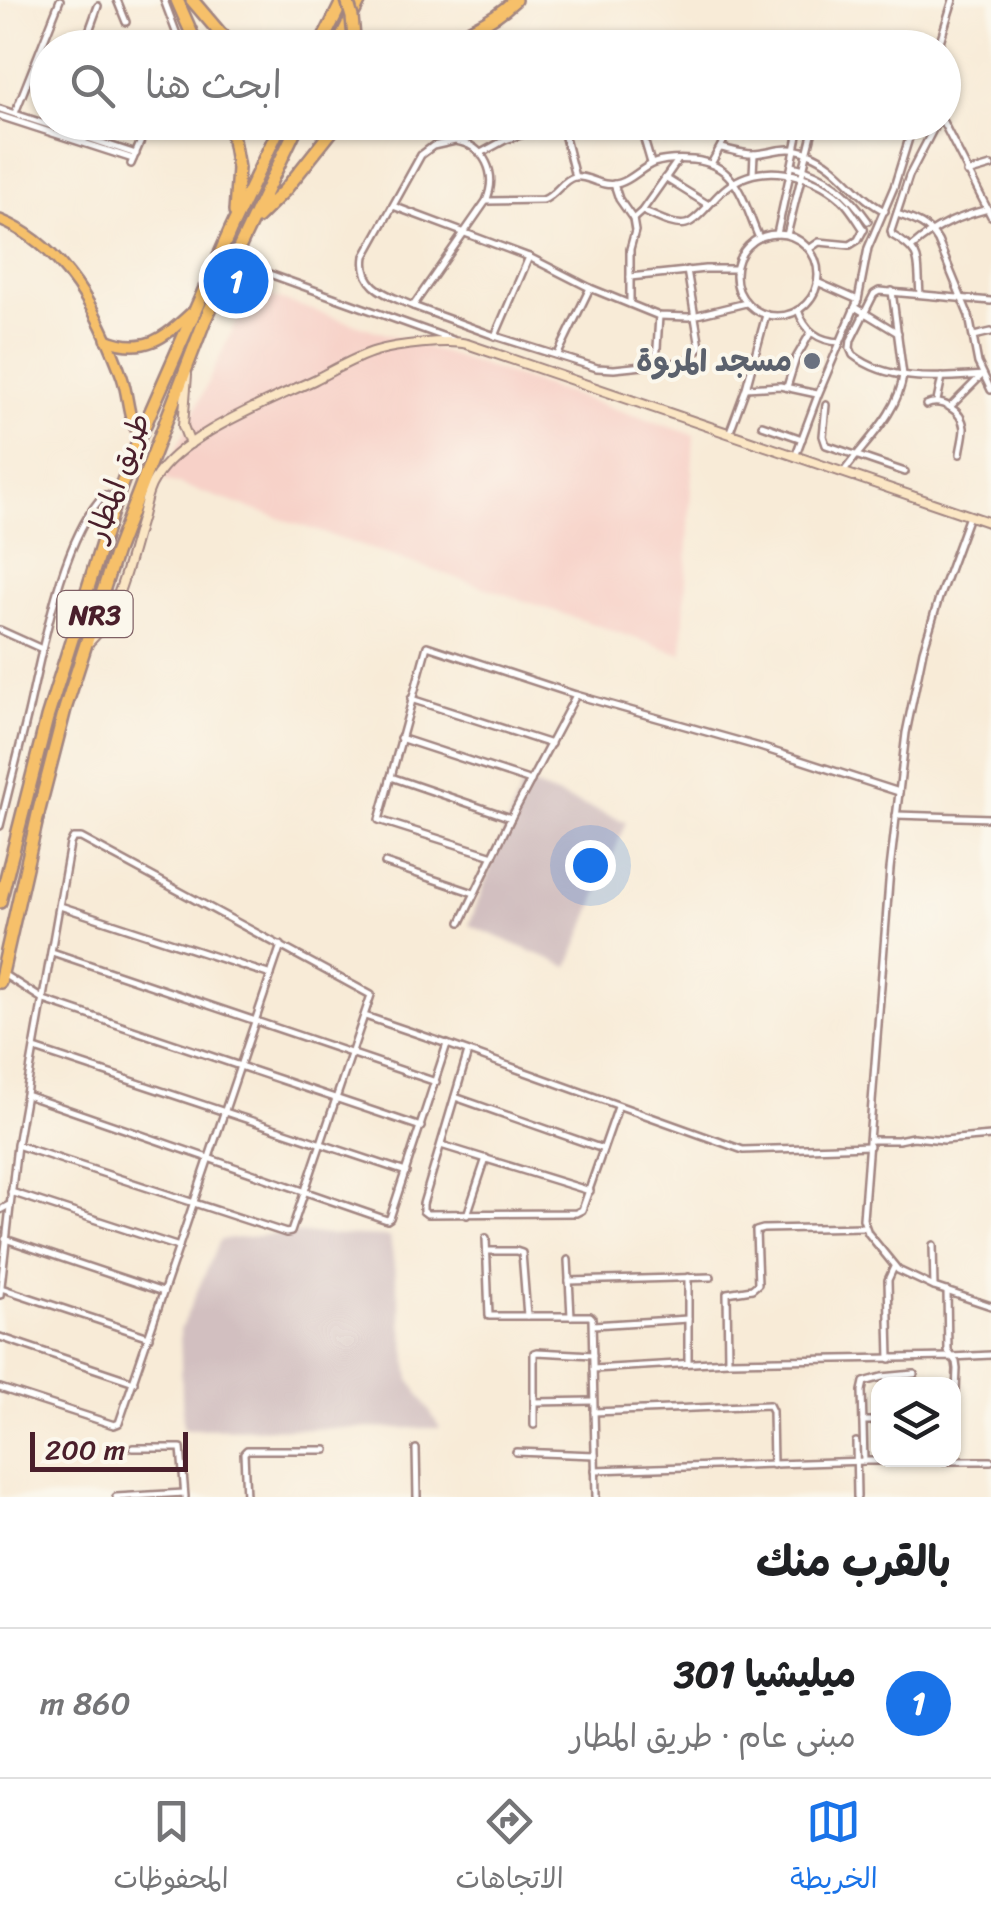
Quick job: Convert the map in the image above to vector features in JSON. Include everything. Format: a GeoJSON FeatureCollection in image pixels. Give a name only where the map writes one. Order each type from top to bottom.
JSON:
{"type":"FeatureCollection","features":[{"type":"Feature","properties":{"kind":"highway"},"geometry":{"type":"LineString","coordinates":[[177,0],[190,30]]}},
{"type":"Feature","properties":{"kind":"highway"},"geometry":{"type":"LineString","coordinates":[[192,0],[217,30]]}},
{"type":"Feature","properties":{"kind":"highway"},"geometry":{"type":"LineString","coordinates":[[329,30],[345,0]]}},
{"type":"Feature","properties":{"kind":"highway"},"geometry":{"type":"LineString","coordinates":[[345,0],[353,30]]}},
{"type":"Feature","properties":{"kind":"highway"},"geometry":{"type":"LineString","coordinates":[[345,30],[360,0]]}},
{"type":"Feature","properties":{"kind":"highway"},"geometry":{"type":"LineString","coordinates":[[469,30],[516,0]]}},
{"type":"Feature","properties":{"kind":"highway"},"geometry":{"type":"LineString","coordinates":[[233,140],[238,194],[233,224]]}},
{"type":"Feature","properties":{"kind":"highway","name":"طريق المطار"},"geometry":{"type":"LineString","coordinates":[[0,902],[46,718],[116,498],[195,310],[273,140]]}},
{"type":"Feature","properties":{"kind":"highway","name":"طريق المطار"},"geometry":{"type":"LineString","coordinates":[[1,977],[66,709],[120,539],[204,322],[290,140]]}},
{"type":"Feature","properties":{"kind":"highway"},"geometry":{"type":"LineString","coordinates":[[248,228],[325,140]]}},
{"type":"Feature","properties":{"kind":"main road"},"geometry":{"type":"LineString","coordinates":[[0,220],[35,239],[58,260],[81,292],[122,378],[130,420],[140,436]]}},
{"type":"Feature","properties":{"kind":"main road"},"geometry":{"type":"LineString","coordinates":[[106,339],[129,346],[154,342],[168,335],[195,310]]}},
{"type":"Feature","properties":{"kind":"main road"},"geometry":{"type":"LineString","coordinates":[[86,645],[104,624],[120,588],[152,481],[190,444],[235,418],[388,348],[463,343],[991,523]]}},
{"type":"Feature","properties":{"kind":"main road"},"geometry":{"type":"LineString","coordinates":[[187,365],[183,426],[190,444]]}},
{"type":"Feature","properties":{"kind":"street"},"geometry":{"type":"LineString","coordinates":[[48,30],[60,0]]}},
{"type":"Feature","properties":{"kind":"street"},"geometry":{"type":"LineString","coordinates":[[117,0],[126,22]]}},
{"type":"Feature","properties":{"kind":"street"},"geometry":{"type":"LineString","coordinates":[[164,0],[175,30]]}},
{"type":"Feature","properties":{"kind":"street"},"geometry":{"type":"LineString","coordinates":[[944,30],[953,0]]}},
{"type":"Feature","properties":{"kind":"street"},"geometry":{"type":"LineString","coordinates":[[90,30],[98,6]]}},
{"type":"Feature","properties":{"kind":"street"},"geometry":{"type":"LineString","coordinates":[[13,117],[30,75]]}},
{"type":"Feature","properties":{"kind":"street"},"geometry":{"type":"LineString","coordinates":[[0,112],[30,123]]}},
{"type":"Feature","properties":{"kind":"street"},"geometry":{"type":"LineString","coordinates":[[84,140],[133,159],[142,140]]}},
{"type":"Feature","properties":{"kind":"street"},"geometry":{"type":"LineString","coordinates":[[481,153],[505,140]]}},
{"type":"Feature","properties":{"kind":"street"},"geometry":{"type":"LineString","coordinates":[[565,140],[574,177]]}},
{"type":"Feature","properties":{"kind":"street"},"geometry":{"type":"LineString","coordinates":[[645,140],[652,164]]}},
{"type":"Feature","properties":{"kind":"street"},"geometry":{"type":"LineString","coordinates":[[711,164],[721,140]]}},
{"type":"Feature","properties":{"kind":"street"},"geometry":{"type":"LineString","coordinates":[[777,234],[798,140]]}},
{"type":"Feature","properties":{"kind":"street"},"geometry":{"type":"LineString","coordinates":[[787,236],[811,140]]}},
{"type":"Feature","properties":{"kind":"street"},"geometry":{"type":"LineString","coordinates":[[796,457],[856,304],[868,248],[909,140]]}},
{"type":"Feature","properties":{"kind":"street"},"geometry":{"type":"LineString","coordinates":[[920,294],[916,254],[891,233],[908,176],[929,140]]}},
{"type":"Feature","properties":{"kind":"street"},"geometry":{"type":"LineString","coordinates":[[912,247],[931,230],[990,211],[950,140]]}},
{"type":"Feature","properties":{"kind":"street"},"geometry":{"type":"LineString","coordinates":[[413,306],[490,190],[487,162],[474,146],[460,142],[441,144],[426,150],[417,162],[368,250],[364,272],[378,290],[413,306],[472,329],[606,369],[690,360],[696,354],[700,338],[687,270]]}},
{"type":"Feature","properties":{"kind":"street"},"geometry":{"type":"LineString","coordinates":[[721,148],[754,154],[776,149],[808,152],[834,168],[874,206],[885,211]]}},
{"type":"Feature","properties":{"kind":"street"},"geometry":{"type":"LineString","coordinates":[[753,174],[754,154]]}},
{"type":"Feature","properties":{"kind":"street"},"geometry":{"type":"LineString","coordinates":[[486,201],[543,200],[574,177],[614,184],[630,179],[652,164],[678,160],[711,164],[734,182],[759,238]]}},
{"type":"Feature","properties":{"kind":"street"},"geometry":{"type":"LineString","coordinates":[[633,220],[678,160]]}},
{"type":"Feature","properties":{"kind":"street"},"geometry":{"type":"LineString","coordinates":[[792,166],[834,183],[868,221]]}},
{"type":"Feature","properties":{"kind":"street"},"geometry":{"type":"LineString","coordinates":[[967,172],[991,166]]}},
{"type":"Feature","properties":{"kind":"street"},"geometry":{"type":"LineString","coordinates":[[642,211],[685,224],[734,182],[771,172],[802,177],[850,202],[864,230]]}},
{"type":"Feature","properties":{"kind":"street"},"geometry":{"type":"LineString","coordinates":[[665,178],[707,204]]}},
{"type":"Feature","properties":{"kind":"street"},"geometry":{"type":"LineString","coordinates":[[614,184],[635,231],[630,249],[630,304]]}},
{"type":"Feature","properties":{"kind":"street"},"geometry":{"type":"LineString","coordinates":[[393,206],[529,257],[590,288],[659,316],[695,316],[746,303]]}},
{"type":"Feature","properties":{"kind":"street"},"geometry":{"type":"LineString","coordinates":[[809,250],[819,242],[850,245],[858,240],[874,206]]}},
{"type":"Feature","properties":{"kind":"street"},"geometry":{"type":"LineString","coordinates":[[897,214],[931,230],[938,241],[962,298],[982,375],[991,388]]}},
{"type":"Feature","properties":{"kind":"street"},"geometry":{"type":"LineString","coordinates":[[787,236],[809,250],[816,262],[818,282],[811,298],[798,310],[783,316],[766,315],[746,303],[737,288],[738,262],[746,248],[759,238],[787,236]]}},
{"type":"Feature","properties":{"kind":"street"},"geometry":{"type":"LineString","coordinates":[[238,248],[261,271],[463,343],[472,329]]}},
{"type":"Feature","properties":{"kind":"street"},"geometry":{"type":"LineString","coordinates":[[495,336],[529,257]]}},
{"type":"Feature","properties":{"kind":"street"},"geometry":{"type":"LineString","coordinates":[[630,277],[687,270],[736,270]]}},
{"type":"Feature","properties":{"kind":"street"},"geometry":{"type":"LineString","coordinates":[[818,282],[898,333]]}},
{"type":"Feature","properties":{"kind":"street"},"geometry":{"type":"LineString","coordinates":[[558,354],[590,288]]}},
{"type":"Feature","properties":{"kind":"street"},"geometry":{"type":"LineString","coordinates":[[842,473],[893,407],[902,389],[892,291]]}},
{"type":"Feature","properties":{"kind":"street"},"geometry":{"type":"LineString","coordinates":[[982,375],[942,378],[874,369],[853,355],[850,344],[876,292],[991,301]]}},
{"type":"Feature","properties":{"kind":"street"},"geometry":{"type":"LineString","coordinates":[[798,310],[811,332],[824,340],[840,342]]}},
{"type":"Feature","properties":{"kind":"street"},"geometry":{"type":"LineString","coordinates":[[729,434],[766,315]]}},
{"type":"Feature","properties":{"kind":"street"},"geometry":{"type":"LineString","coordinates":[[656,364],[659,316]]}},
{"type":"Feature","properties":{"kind":"street"},"geometry":{"type":"LineString","coordinates":[[787,387],[796,358],[811,332]]}},
{"type":"Feature","properties":{"kind":"street"},"geometry":{"type":"LineString","coordinates":[[974,336],[991,332]]}},
{"type":"Feature","properties":{"kind":"street"},"geometry":{"type":"LineString","coordinates":[[950,407],[982,375]]}},
{"type":"Feature","properties":{"kind":"street"},"geometry":{"type":"LineString","coordinates":[[937,401],[942,378]]}},
{"type":"Feature","properties":{"kind":"street"},"geometry":{"type":"LineString","coordinates":[[746,388],[787,387],[818,395]]}},
{"type":"Feature","properties":{"kind":"street"},"geometry":{"type":"LineString","coordinates":[[926,405],[937,401],[950,407],[963,424],[960,454]]}},
{"type":"Feature","properties":{"kind":"street"},"geometry":{"type":"LineString","coordinates":[[826,405],[824,442],[905,472]]}},
{"type":"Feature","properties":{"kind":"street"},"geometry":{"type":"LineString","coordinates":[[762,425],[802,440]]}},
{"type":"Feature","properties":{"kind":"street"},"geometry":{"type":"LineString","coordinates":[[0,826],[64,570],[102,496],[110,494],[116,498]]}},
{"type":"Feature","properties":{"kind":"street"},"geometry":{"type":"LineString","coordinates":[[969,516],[918,670],[906,734],[890,870],[864,1214],[865,1227],[894,1267],[934,1287],[991,1306]]}},
{"type":"Feature","properties":{"kind":"street"},"geometry":{"type":"LineString","coordinates":[[0,630],[42,649]]}},
{"type":"Feature","properties":{"kind":"street"},"geometry":{"type":"LineString","coordinates":[[493,856],[379,820],[427,646],[899,792]]}},
{"type":"Feature","properties":{"kind":"street"},"geometry":{"type":"LineString","coordinates":[[462,922],[576,695]]}},
{"type":"Feature","properties":{"kind":"street"},"geometry":{"type":"LineString","coordinates":[[411,699],[551,744]]}},
{"type":"Feature","properties":{"kind":"street"},"geometry":{"type":"LineString","coordinates":[[400,738],[530,781]]}},
{"type":"Feature","properties":{"kind":"street"},"geometry":{"type":"LineString","coordinates":[[390,777],[511,818]]}},
{"type":"Feature","properties":{"kind":"street"},"geometry":{"type":"LineString","coordinates":[[896,815],[991,818]]}},
{"type":"Feature","properties":{"kind":"street"},"geometry":{"type":"LineString","coordinates":[[0,1295],[6,1228],[3,1215],[9,1206],[18,1145],[26,1095],[73,838],[80,838],[281,945],[372,998],[290,1233],[18,1145]]}},
{"type":"Feature","properties":{"kind":"street"},"geometry":{"type":"LineString","coordinates":[[385,862],[474,893]]}},
{"type":"Feature","properties":{"kind":"street"},"geometry":{"type":"LineString","coordinates":[[60,906],[271,975]]}},
{"type":"Feature","properties":{"kind":"street"},"geometry":{"type":"LineString","coordinates":[[0,1388],[115,1425],[119,1422],[281,945]]}},
{"type":"Feature","properties":{"kind":"street"},"geometry":{"type":"LineString","coordinates":[[52,952],[436,1082]]}},
{"type":"Feature","properties":{"kind":"street"},"geometry":{"type":"LineString","coordinates":[[1,977],[44,1000],[421,1127]]}},
{"type":"Feature","properties":{"kind":"street"},"geometry":{"type":"LineString","coordinates":[[365,1016],[742,1150],[918,1137],[937,1140],[991,1136]]}},
{"type":"Feature","properties":{"kind":"street"},"geometry":{"type":"LineString","coordinates":[[26,1095],[387,1220],[447,1044]]}},
{"type":"Feature","properties":{"kind":"street"},"geometry":{"type":"LineString","coordinates":[[35,1049],[406,1172]]}},
{"type":"Feature","properties":{"kind":"street"},"geometry":{"type":"LineString","coordinates":[[468,1052],[422,1210],[426,1214],[582,1210],[618,1106]]}},
{"type":"Feature","properties":{"kind":"street"},"geometry":{"type":"LineString","coordinates":[[455,1097],[604,1150]]}},
{"type":"Feature","properties":{"kind":"street"},"geometry":{"type":"LineString","coordinates":[[441,1144],[590,1191]]}},
{"type":"Feature","properties":{"kind":"street"},"geometry":{"type":"LineString","coordinates":[[467,1214],[486,1158]]}},
{"type":"Feature","properties":{"kind":"street"},"geometry":{"type":"LineString","coordinates":[[11,1192],[179,1247]]}},
{"type":"Feature","properties":{"kind":"street"},"geometry":{"type":"LineString","coordinates":[[728,1362],[727,1292],[752,1289],[758,1284],[756,1231],[865,1227]]}},
{"type":"Feature","properties":{"kind":"street"},"geometry":{"type":"LineString","coordinates":[[486,1238],[489,1316],[590,1316],[596,1497]]}},
{"type":"Feature","properties":{"kind":"street"},"geometry":{"type":"LineString","coordinates":[[5,1239],[164,1292]]}},
{"type":"Feature","properties":{"kind":"street"},"geometry":{"type":"LineString","coordinates":[[933,1244],[934,1287]]}},
{"type":"Feature","properties":{"kind":"street"},"geometry":{"type":"LineString","coordinates":[[487,1252],[522,1253],[526,1316]]}},
{"type":"Feature","properties":{"kind":"street"},"geometry":{"type":"LineString","coordinates":[[568,1260],[570,1316]]}},
{"type":"Feature","properties":{"kind":"street"},"geometry":{"type":"LineString","coordinates":[[890,1358],[888,1280],[894,1267]]}},
{"type":"Feature","properties":{"kind":"street"},"geometry":{"type":"LineString","coordinates":[[688,1277],[688,1363]]}},
{"type":"Feature","properties":{"kind":"street"},"geometry":{"type":"LineString","coordinates":[[569,1281],[711,1277]]}},
{"type":"Feature","properties":{"kind":"street"},"geometry":{"type":"LineString","coordinates":[[1,1288],[149,1337]]}},
{"type":"Feature","properties":{"kind":"street"},"geometry":{"type":"LineString","coordinates":[[947,1292],[946,1343],[957,1377]]}},
{"type":"Feature","properties":{"kind":"street"},"geometry":{"type":"LineString","coordinates":[[593,1325],[688,1320]]}},
{"type":"Feature","properties":{"kind":"street"},"geometry":{"type":"LineString","coordinates":[[0,1337],[134,1382]]}},
{"type":"Feature","properties":{"kind":"street"},"geometry":{"type":"LineString","coordinates":[[534,1425],[535,1352],[593,1355]]}},
{"type":"Feature","properties":{"kind":"street"},"geometry":{"type":"LineString","coordinates":[[593,1369],[991,1355]]}},
{"type":"Feature","properties":{"kind":"street"},"geometry":{"type":"LineString","coordinates":[[857,1497],[864,1382],[914,1374]]}},
{"type":"Feature","properties":{"kind":"street"},"geometry":{"type":"LineString","coordinates":[[534,1402],[593,1401]]}},
{"type":"Feature","properties":{"kind":"street"},"geometry":{"type":"LineString","coordinates":[[594,1412],[769,1405],[774,1464]]}},
{"type":"Feature","properties":{"kind":"street"},"geometry":{"type":"LineString","coordinates":[[863,1421],[871,1421]]}},
{"type":"Feature","properties":{"kind":"street"},"geometry":{"type":"LineString","coordinates":[[856,1442],[861,1461]]}},
{"type":"Feature","properties":{"kind":"street"},"geometry":{"type":"LineString","coordinates":[[116,1497],[184,1495],[181,1448],[133,1448]]}},
{"type":"Feature","properties":{"kind":"street"},"geometry":{"type":"LineString","coordinates":[[416,1449],[417,1497]]}},
{"type":"Feature","properties":{"kind":"street"},"geometry":{"type":"LineString","coordinates":[[246,1497],[246,1450],[326,1450]]}},
{"type":"Feature","properties":{"kind":"street"},"geometry":{"type":"LineString","coordinates":[[516,1452],[594,1455]]}},
{"type":"Feature","properties":{"kind":"street"},"geometry":{"type":"LineString","coordinates":[[961,1460],[991,1462]]}},
{"type":"Feature","properties":{"kind":"street"},"geometry":{"type":"LineString","coordinates":[[596,1470],[871,1461]]}},
{"type":"Feature","properties":{"kind":"shaded area"},"geometry":{"type":"Polygon","coordinates":[[[251,290],[694,435],[682,654],[163,479],[251,290]]]}},
{"type":"Feature","properties":{"kind":"shaded area"},"geometry":{"type":"Polygon","coordinates":[[[523,782],[626,822],[569,967],[469,925],[523,782]]]}},
{"type":"Feature","properties":{"kind":"shaded area"},"geometry":{"type":"Polygon","coordinates":[[[286,1233],[390,1237],[410,1379],[440,1428],[183,1429],[180,1330],[220,1240],[286,1233]]]}},
{"type":"Feature","properties":{"kind":"place","name":"ميليشيا 301"},"geometry":{"type":"Point","coordinates":[236,281]}},
{"type":"Feature","properties":{"kind":"place","name":"مسجد المروة"},"geometry":{"type":"Point","coordinates":[812,361]}}]}
